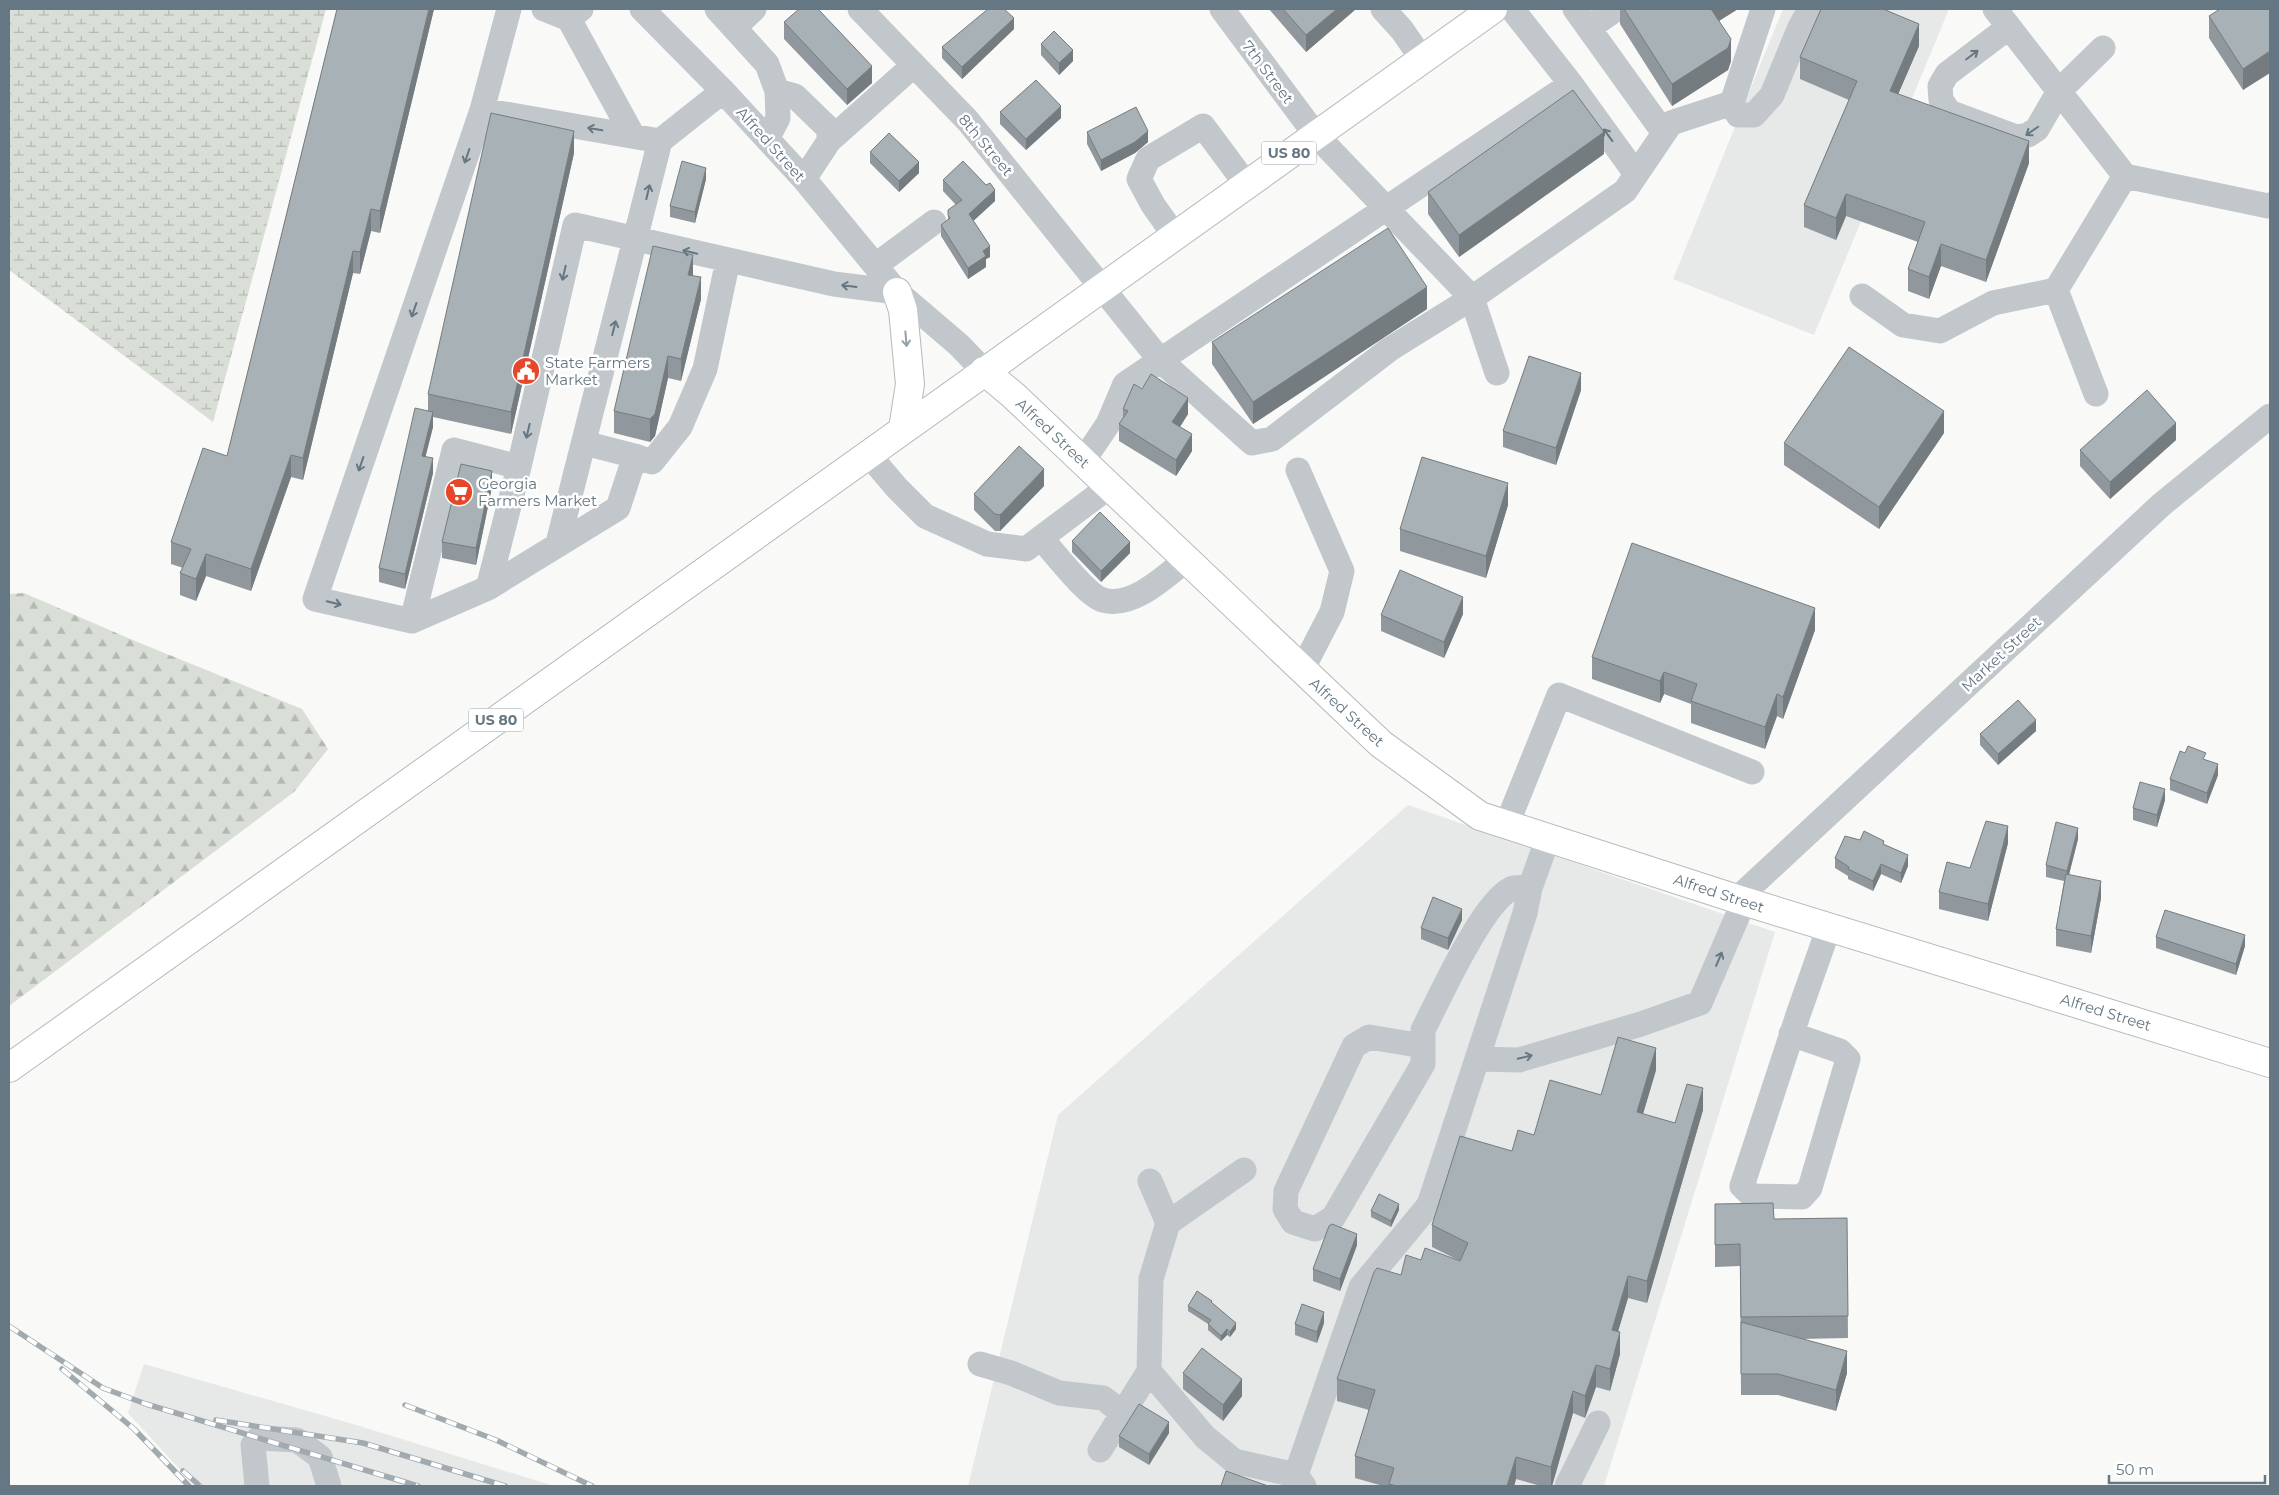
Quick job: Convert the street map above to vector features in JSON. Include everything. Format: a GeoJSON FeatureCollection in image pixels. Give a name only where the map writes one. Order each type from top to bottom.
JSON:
{"type":"FeatureCollection","features":[{"type":"Feature","properties":{"kind":"main road","name":"US 80"},"geometry":{"type":"LineString","coordinates":[[9,1068],[984,371],[1103,288],[1315,134],[1493,9]]}},
{"type":"Feature","properties":{"kind":"main road"},"geometry":{"type":"LineString","coordinates":[[897,292],[903,310],[910,384],[903,429]]}},
{"type":"Feature","properties":{"kind":"main road","name":"Alfred Street"},"geometry":{"type":"LineString","coordinates":[[984,371],[1014,395],[1381,744],[1480,816],[1741,900],[2270,1063]]}},
{"type":"Feature","properties":{"kind":"street"},"geometry":{"type":"LineString","coordinates":[[509,9],[482,110],[314,599],[412,622],[488,588],[558,543],[618,508],[635,456]]}},
{"type":"Feature","properties":{"kind":"street"},"geometry":{"type":"LineString","coordinates":[[544,9],[575,14],[633,136]]}},
{"type":"Feature","properties":{"kind":"street","name":"Alfred Street"},"geometry":{"type":"LineString","coordinates":[[642,9],[723,91],[804,180],[897,292],[959,344],[984,371]]}},
{"type":"Feature","properties":{"kind":"street"},"geometry":{"type":"LineString","coordinates":[[717,9],[767,64],[777,91],[778,118],[767,139]]}},
{"type":"Feature","properties":{"kind":"street"},"geometry":{"type":"LineString","coordinates":[[734,28],[754,9]]}},
{"type":"Feature","properties":{"kind":"street","name":"8th Street"},"geometry":{"type":"LineString","coordinates":[[860,9],[968,122],[1029,208],[1103,288],[1160,360],[1252,443],[1272,439],[1390,349],[1472,298]]}},
{"type":"Feature","properties":{"kind":"street","name":"7th Street"},"geometry":{"type":"LineString","coordinates":[[1222,9],[1315,134],[1472,298]]}},
{"type":"Feature","properties":{"kind":"street"},"geometry":{"type":"LineString","coordinates":[[1383,9],[1402,30],[1422,59]]}},
{"type":"Feature","properties":{"kind":"street"},"geometry":{"type":"LineString","coordinates":[[1512,9],[1571,84],[1636,174]]}},
{"type":"Feature","properties":{"kind":"street"},"geometry":{"type":"LineString","coordinates":[[1616,9],[1582,18],[1664,133]]}},
{"type":"Feature","properties":{"kind":"street"},"geometry":{"type":"LineString","coordinates":[[1764,9],[1732,103],[1738,115],[1754,115],[1772,95],[1800,27],[1810,9]]}},
{"type":"Feature","properties":{"kind":"street"},"geometry":{"type":"LineString","coordinates":[[2102,48],[2059,92],[2037,129],[2022,136],[2016,137],[1949,112],[1941,100],[1940,86],[1947,74],[2002,18],[2059,92],[2125,176],[2270,205]]}},
{"type":"Feature","properties":{"kind":"street"},"geometry":{"type":"LineString","coordinates":[[804,180],[829,141],[914,65]]}},
{"type":"Feature","properties":{"kind":"street"},"geometry":{"type":"LineString","coordinates":[[1083,460],[1108,424],[1125,384],[1571,84]]}},
{"type":"Feature","properties":{"kind":"street"},"geometry":{"type":"LineString","coordinates":[[558,543],[637,239],[660,141],[723,91]]}},
{"type":"Feature","properties":{"kind":"street"},"geometry":{"type":"LineString","coordinates":[[777,91],[795,96],[816,115],[829,129],[829,141]]}},
{"type":"Feature","properties":{"kind":"street"},"geometry":{"type":"LineString","coordinates":[[1497,373],[1472,298],[1625,190],[1671,123],[1732,103]]}},
{"type":"Feature","properties":{"kind":"street"},"geometry":{"type":"LineString","coordinates":[[482,110],[660,141]]}},
{"type":"Feature","properties":{"kind":"street"},"geometry":{"type":"LineString","coordinates":[[1175,236],[1153,205],[1139,179],[1148,159],[1203,126],[1246,184]]}},
{"type":"Feature","properties":{"kind":"street"},"geometry":{"type":"LineString","coordinates":[[1862,296],[1903,325],[1940,331],[1993,303],[2056,290],[2125,176]]}},
{"type":"Feature","properties":{"kind":"street"},"geometry":{"type":"LineString","coordinates":[[876,266],[934,222]]}},
{"type":"Feature","properties":{"kind":"street"},"geometry":{"type":"LineString","coordinates":[[488,588],[519,467],[575,225],[834,284],[897,292]]}},
{"type":"Feature","properties":{"kind":"street"},"geometry":{"type":"LineString","coordinates":[[584,443],[652,462],[680,427],[705,369],[728,260]]}},
{"type":"Feature","properties":{"kind":"street"},"geometry":{"type":"LineString","coordinates":[[2056,290],[2096,394]]}},
{"type":"Feature","properties":{"kind":"street","name":"Market Street"},"geometry":{"type":"LineString","coordinates":[[1741,900],[2161,505],[2270,416]]}},
{"type":"Feature","properties":{"kind":"street"},"geometry":{"type":"LineString","coordinates":[[412,622],[454,450],[519,467]]}},
{"type":"Feature","properties":{"kind":"street"},"geometry":{"type":"LineString","coordinates":[[868,454],[897,488],[925,516],[987,544],[1026,549],[1110,486]]}},
{"type":"Feature","properties":{"kind":"street"},"geometry":{"type":"LineString","coordinates":[[1298,470],[1342,571],[1332,612],[1302,670]]}},
{"type":"Feature","properties":{"kind":"street"},"geometry":{"type":"LineString","coordinates":[[1041,538],[1074,577],[1102,600],[1126,601],[1156,584],[1187,559]]}},
{"type":"Feature","properties":{"kind":"street"},"geometry":{"type":"LineString","coordinates":[[1507,824],[1559,695],[1752,772]]}},
{"type":"Feature","properties":{"kind":"street"},"geometry":{"type":"LineString","coordinates":[[1149,1371],[1205,1437],[1234,1461],[1300,1481],[1361,1288],[1429,1205],[1525,913],[1530,888],[1548,838]]}},
{"type":"Feature","properties":{"kind":"street"},"geometry":{"type":"LineString","coordinates":[[1423,1046],[1369,1037],[1354,1046],[1286,1191],[1285,1209],[1293,1222],[1315,1229],[1333,1218],[1423,1064],[1423,1046],[1423,1030],[1472,937],[1494,902],[1512,888],[1530,888]]}},
{"type":"Feature","properties":{"kind":"street"},"geometry":{"type":"LineString","coordinates":[[1477,1059],[1519,1060],[1641,1024],[1700,1003],[1741,900]]}},
{"type":"Feature","properties":{"kind":"street"},"geometry":{"type":"LineString","coordinates":[[1791,1034],[1840,1051],[1848,1059],[1810,1188],[1802,1197],[1752,1196],[1742,1186],[1791,1034],[1829,927]]}},
{"type":"Feature","properties":{"kind":"street"},"geometry":{"type":"LineString","coordinates":[[1100,1450],[1149,1371],[1151,1278],[1168,1223],[1244,1170]]}},
{"type":"Feature","properties":{"kind":"street"},"geometry":{"type":"LineString","coordinates":[[1150,1181],[1168,1223]]}},
{"type":"Feature","properties":{"kind":"street"},"geometry":{"type":"LineString","coordinates":[[980,1364],[1010,1373],[1059,1393],[1103,1398],[1122,1413]]}},
{"type":"Feature","properties":{"kind":"street"},"geometry":{"type":"LineString","coordinates":[[1567,1486],[1598,1423]]}},
{"type":"Feature","properties":{"kind":"street"},"geometry":{"type":"LineString","coordinates":[[257,1486],[253,1445],[259,1438],[297,1440],[320,1457],[329,1486]]}},
{"type":"Feature","properties":{"kind":"shaded area"},"geometry":{"type":"Polygon","coordinates":[[[1783,9],[1949,9],[1814,335],[1673,279],[1783,9]]]}},
{"type":"Feature","properties":{"kind":"shaded area"},"geometry":{"type":"Polygon","coordinates":[[[1408,805],[1775,932],[1604,1486],[968,1486],[1058,1115],[1408,805]]]}},
{"type":"Feature","properties":{"kind":"shaded area"},"geometry":{"type":"Polygon","coordinates":[[[144,1364],[353,1424],[554,1486],[195,1486],[128,1413],[144,1364]]]}},
{"type":"Feature","properties":{"kind":"green space"},"geometry":{"type":"Polygon","coordinates":[[[9,9],[326,9],[213,422],[9,270],[9,9]]]}},
{"type":"Feature","properties":{"kind":"green space"},"geometry":{"type":"Polygon","coordinates":[[[24,593],[135,641],[302,709],[328,749],[294,792],[9,1006],[9,594],[24,593]]]}},
{"type":"Feature","properties":{"kind":"building"},"geometry":{"type":"Polygon","coordinates":[[[337,9],[429,9],[380,211],[371,209],[360,252],[353,251],[303,458],[291,455],[251,569],[206,554],[196,579],[180,573],[191,549],[171,542],[203,448],[227,456],[337,9]]]}},
{"type":"Feature","properties":{"kind":"building"},"geometry":{"type":"Polygon","coordinates":[[[799,9],[818,9],[872,66],[847,89],[784,22],[799,9]]]}},
{"type":"Feature","properties":{"kind":"building"},"geometry":{"type":"Polygon","coordinates":[[[988,9],[1004,9],[1014,18],[962,67],[942,47],[988,9]]]}},
{"type":"Feature","properties":{"kind":"building"},"geometry":{"type":"Polygon","coordinates":[[[1283,9],[1337,9],[1306,35],[1283,9]]]}},
{"type":"Feature","properties":{"kind":"building"},"geometry":{"type":"Polygon","coordinates":[[[1624,9],[1711,9],[1731,39],[1728,48],[1672,84],[1624,9]]]}},
{"type":"Feature","properties":{"kind":"building"},"geometry":{"type":"Polygon","coordinates":[[[1821,9],[1883,9],[1919,24],[1890,91],[2029,141],[1986,260],[1941,244],[1929,277],[1908,269],[1925,222],[1846,194],[1836,218],[1804,205],[1857,81],[1800,57],[1821,9]]]}},
{"type":"Feature","properties":{"kind":"building"},"geometry":{"type":"Polygon","coordinates":[[[2220,9],[2270,9],[2270,51],[2243,69],[2209,16],[2220,9]]]}},
{"type":"Feature","properties":{"kind":"building"},"geometry":{"type":"Polygon","coordinates":[[[1054,31],[1073,50],[1059,63],[1041,44],[1054,31]]]}},
{"type":"Feature","properties":{"kind":"building"},"geometry":{"type":"Polygon","coordinates":[[[1036,80],[1061,106],[1026,139],[1000,112],[1036,80]]]}},
{"type":"Feature","properties":{"kind":"building"},"geometry":{"type":"Polygon","coordinates":[[[1573,90],[1604,132],[1459,235],[1428,192],[1573,90]]]}},
{"type":"Feature","properties":{"kind":"building"},"geometry":{"type":"Polygon","coordinates":[[[1136,107],[1148,131],[1135,142],[1101,160],[1087,132],[1136,107]]]}},
{"type":"Feature","properties":{"kind":"building"},"geometry":{"type":"Polygon","coordinates":[[[491,113],[574,131],[511,412],[428,394],[491,113]]]}},
{"type":"Feature","properties":{"kind":"building"},"geometry":{"type":"Polygon","coordinates":[[[889,133],[919,162],[899,181],[870,152],[889,133]]]}},
{"type":"Feature","properties":{"kind":"building"},"geometry":{"type":"Polygon","coordinates":[[[682,161],[706,168],[695,212],[670,206],[682,161]]]}},
{"type":"Feature","properties":{"kind":"building"},"geometry":{"type":"Polygon","coordinates":[[[963,161],[986,185],[990,183],[995,190],[969,214],[990,246],[983,251],[986,256],[968,268],[941,225],[950,218],[948,210],[962,200],[943,180],[963,161]]]}},
{"type":"Feature","properties":{"kind":"building"},"geometry":{"type":"Polygon","coordinates":[[[1388,228],[1427,287],[1253,402],[1212,342],[1388,228]]]}},
{"type":"Feature","properties":{"kind":"building"},"geometry":{"type":"Polygon","coordinates":[[[653,246],[693,255],[688,275],[701,277],[681,359],[668,356],[655,414],[650,419],[614,411],[653,246]]]}},
{"type":"Feature","properties":{"kind":"building"},"geometry":{"type":"Polygon","coordinates":[[[1849,347],[1944,411],[1879,507],[1784,443],[1849,347]]]}},
{"type":"Feature","properties":{"kind":"building"},"geometry":{"type":"Polygon","coordinates":[[[1529,356],[1581,373],[1556,448],[1503,431],[1529,356]]]}},
{"type":"Feature","properties":{"kind":"building"},"geometry":{"type":"Polygon","coordinates":[[[1151,374],[1188,398],[1172,422],[1192,434],[1176,460],[1119,424],[1128,411],[1123,409],[1134,384],[1142,389],[1151,374]]]}},
{"type":"Feature","properties":{"kind":"building"},"geometry":{"type":"Polygon","coordinates":[[[2147,390],[2176,423],[2110,482],[2080,450],[2147,390]]]}},
{"type":"Feature","properties":{"kind":"building"},"geometry":{"type":"Polygon","coordinates":[[[415,408],[433,412],[422,456],[433,458],[405,574],[379,568],[415,408]]]}},
{"type":"Feature","properties":{"kind":"building"},"geometry":{"type":"Polygon","coordinates":[[[1019,446],[1044,469],[1000,515],[995,514],[974,494],[1019,446]]]}},
{"type":"Feature","properties":{"kind":"building"},"geometry":{"type":"Polygon","coordinates":[[[1422,457],[1508,483],[1486,556],[1400,529],[1422,457]]]}},
{"type":"Feature","properties":{"kind":"building"},"geometry":{"type":"Polygon","coordinates":[[[461,464],[492,471],[476,548],[442,542],[461,464]]]}},
{"type":"Feature","properties":{"kind":"building"},"geometry":{"type":"Polygon","coordinates":[[[1100,512],[1130,542],[1101,571],[1072,541],[1100,512]]]}},
{"type":"Feature","properties":{"kind":"building"},"geometry":{"type":"Polygon","coordinates":[[[1632,543],[1815,608],[1783,697],[1777,694],[1765,727],[1691,701],[1697,684],[1664,672],[1660,681],[1592,657],[1632,543]]]}},
{"type":"Feature","properties":{"kind":"building"},"geometry":{"type":"Polygon","coordinates":[[[1400,570],[1463,597],[1444,642],[1381,615],[1400,570]]]}},
{"type":"Feature","properties":{"kind":"building"},"geometry":{"type":"Polygon","coordinates":[[[2018,700],[2036,720],[1998,754],[1980,734],[2018,700]]]}},
{"type":"Feature","properties":{"kind":"building"},"geometry":{"type":"Polygon","coordinates":[[[2188,746],[2206,753],[2203,759],[2218,764],[2207,793],[2170,779],[2180,751],[2185,753],[2188,746]]]}},
{"type":"Feature","properties":{"kind":"building"},"geometry":{"type":"Polygon","coordinates":[[[2140,782],[2165,789],[2157,815],[2133,808],[2140,782]]]}},
{"type":"Feature","properties":{"kind":"building"},"geometry":{"type":"Polygon","coordinates":[[[1986,821],[2008,826],[1988,904],[1939,892],[1947,862],[1970,868],[1986,821]]]}},
{"type":"Feature","properties":{"kind":"building"},"geometry":{"type":"Polygon","coordinates":[[[2056,822],[2078,828],[2067,871],[2046,865],[2056,822]]]}},
{"type":"Feature","properties":{"kind":"building"},"geometry":{"type":"Polygon","coordinates":[[[1864,831],[1884,841],[1883,844],[1908,855],[1901,873],[1881,864],[1873,881],[1848,869],[1849,867],[1835,858],[1845,836],[1860,840],[1864,831]]]}},
{"type":"Feature","properties":{"kind":"building"},"geometry":{"type":"Polygon","coordinates":[[[2066,874],[2101,881],[2091,936],[2056,929],[2066,874]]]}},
{"type":"Feature","properties":{"kind":"building"},"geometry":{"type":"Polygon","coordinates":[[[1433,897],[1462,909],[1448,938],[1421,928],[1433,897]]]}},
{"type":"Feature","properties":{"kind":"building"},"geometry":{"type":"Polygon","coordinates":[[[2165,910],[2245,935],[2236,964],[2156,937],[2165,910]]]}},
{"type":"Feature","properties":{"kind":"building"},"geometry":{"type":"Polygon","coordinates":[[[1618,1037],[1656,1048],[1637,1112],[1675,1123],[1687,1084],[1703,1088],[1647,1281],[1628,1276],[1612,1330],[1620,1332],[1610,1369],[1596,1365],[1585,1396],[1573,1391],[1551,1467],[1516,1457],[1507,1486],[1397,1486],[1389,1484],[1394,1468],[1355,1456],[1375,1390],[1337,1379],[1374,1272],[1377,1268],[1401,1275],[1406,1255],[1421,1260],[1425,1248],[1460,1261],[1468,1243],[1432,1225],[1460,1136],[1512,1151],[1518,1130],[1534,1135],[1550,1080],[1601,1095],[1618,1037]]]}},
{"type":"Feature","properties":{"kind":"building"},"geometry":{"type":"Polygon","coordinates":[[[1379,1194],[1399,1204],[1391,1221],[1371,1211],[1379,1194]]]}},
{"type":"Feature","properties":{"kind":"building"},"geometry":{"type":"Polygon","coordinates":[[[1773,1203],[1774,1219],[1847,1218],[1848,1316],[1741,1317],[1740,1244],[1715,1245],[1715,1204],[1773,1203]]]}},
{"type":"Feature","properties":{"kind":"building"},"geometry":{"type":"Polygon","coordinates":[[[1332,1224],[1357,1234],[1340,1279],[1313,1269],[1329,1226],[1332,1224]]]}},
{"type":"Feature","properties":{"kind":"building"},"geometry":{"type":"Polygon","coordinates":[[[1197,1291],[1212,1301],[1236,1323],[1230,1332],[1227,1329],[1221,1336],[1208,1324],[1211,1320],[1188,1306],[1197,1291]]]}},
{"type":"Feature","properties":{"kind":"building"},"geometry":{"type":"Polygon","coordinates":[[[1302,1304],[1324,1312],[1317,1332],[1295,1324],[1302,1304]]]}},
{"type":"Feature","properties":{"kind":"building"},"geometry":{"type":"Polygon","coordinates":[[[1741,1322],[1847,1351],[1836,1390],[1778,1374],[1741,1374],[1741,1322]]]}},
{"type":"Feature","properties":{"kind":"building"},"geometry":{"type":"Polygon","coordinates":[[[1202,1348],[1242,1379],[1223,1405],[1183,1373],[1202,1348]]]}},
{"type":"Feature","properties":{"kind":"building"},"geometry":{"type":"Polygon","coordinates":[[[1139,1404],[1169,1422],[1149,1454],[1119,1436],[1139,1404]]]}},
{"type":"Feature","properties":{"kind":"building"},"geometry":{"type":"Polygon","coordinates":[[[1226,1471],[1268,1486],[1221,1486],[1226,1471]]]}},
{"type":"Feature","properties":{"kind":"railway"},"geometry":{"type":"LineString","coordinates":[[9,1326],[103,1388],[146,1404],[418,1486]]}},
{"type":"Feature","properties":{"kind":"railway"},"geometry":{"type":"LineString","coordinates":[[62,1369],[134,1429],[189,1486]]}},
{"type":"Feature","properties":{"kind":"railway"},"geometry":{"type":"LineString","coordinates":[[405,1405],[496,1440],[592,1486]]}},
{"type":"Feature","properties":{"kind":"railway"},"geometry":{"type":"LineString","coordinates":[[216,1420],[363,1443],[505,1486]]}},
{"type":"Feature","properties":{"kind":"railway"},"geometry":{"type":"LineString","coordinates":[[183,1471],[200,1486]]}},
{"type":"Feature","properties":{"kind":"place","name":"State Farmers Market"},"geometry":{"type":"Point","coordinates":[526,371]}},
{"type":"Feature","properties":{"kind":"place","name":"Georgia Farmers Market"},"geometry":{"type":"Point","coordinates":[459,492]}}]}
